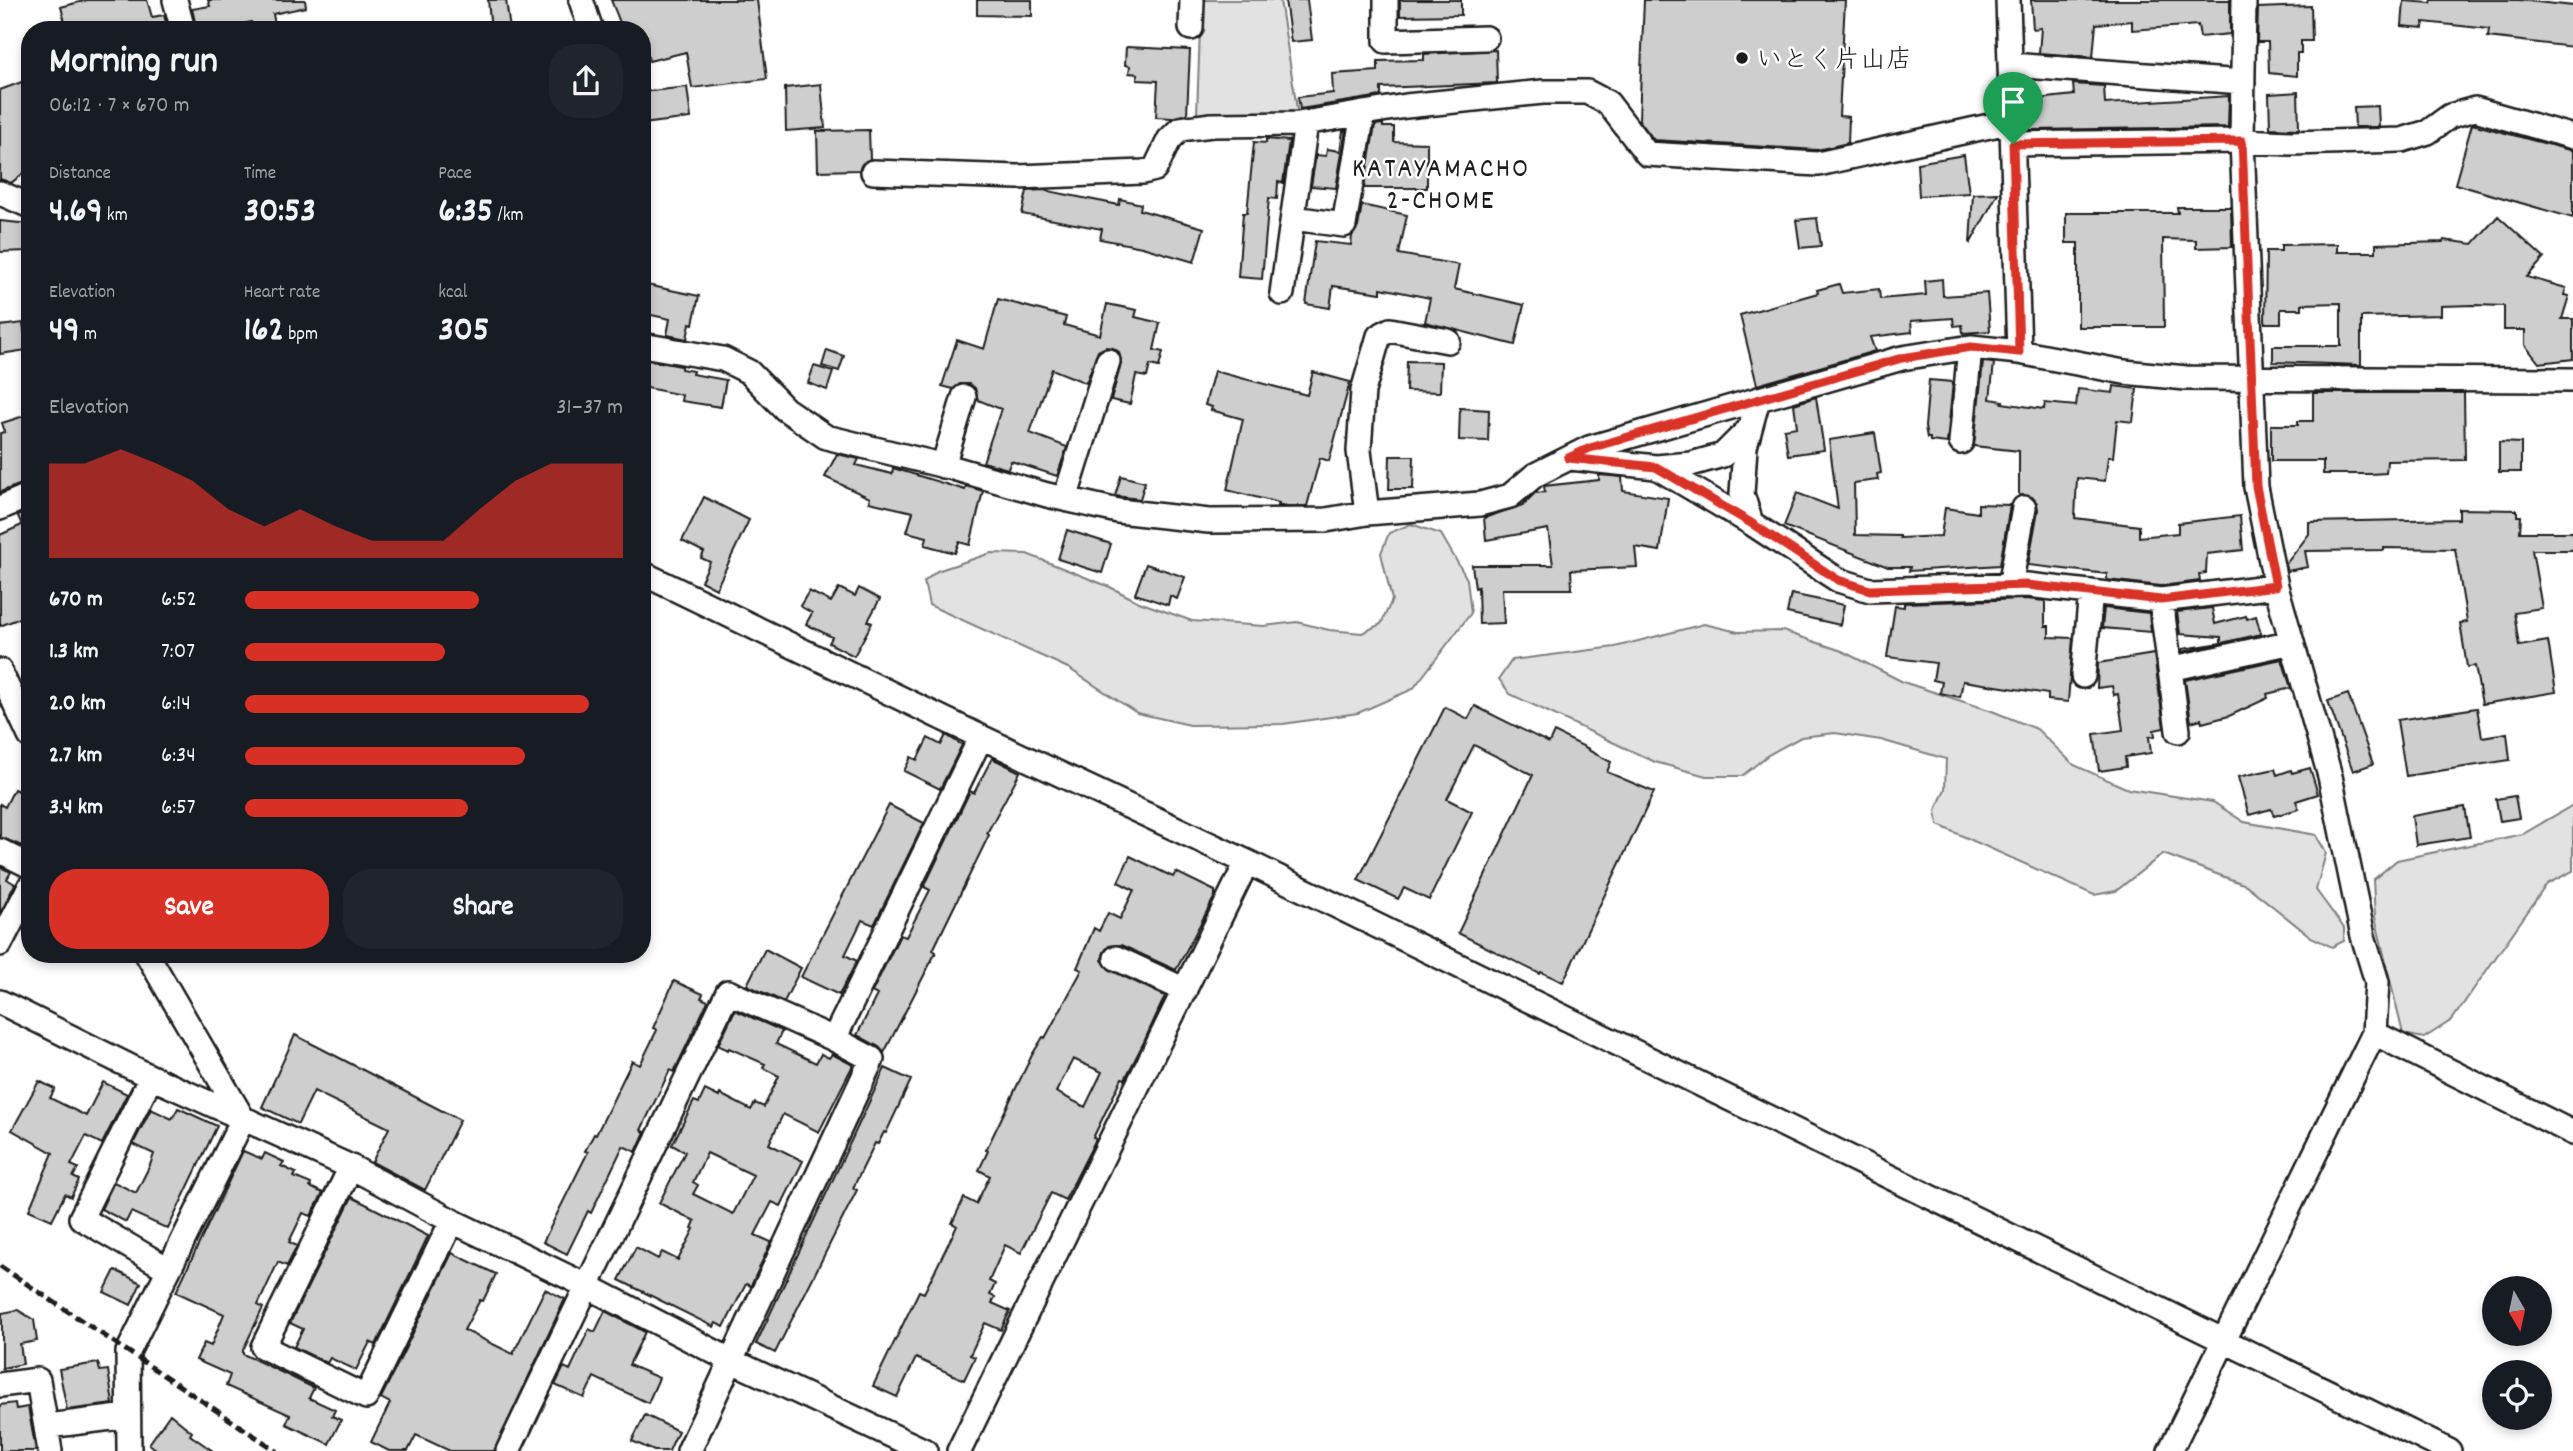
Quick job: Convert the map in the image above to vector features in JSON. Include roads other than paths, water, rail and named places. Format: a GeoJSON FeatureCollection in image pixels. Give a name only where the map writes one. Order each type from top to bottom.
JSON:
{"type":"FeatureCollection","features":[{"type":"Feature","properties":{"kind":"street"},"geometry":{"type":"LineString","coordinates":[[176,0],[181,21]]}},
{"type":"Feature","properties":{"kind":"street"},"geometry":{"type":"LineString","coordinates":[[581,0],[588,21]]}},
{"type":"Feature","properties":{"kind":"street"},"geometry":{"type":"LineString","coordinates":[[1191,28],[1192,0]]}},
{"type":"Feature","properties":{"kind":"street"},"geometry":{"type":"LineString","coordinates":[[1386,0],[1386,41],[1486,38]]}},
{"type":"Feature","properties":{"kind":"street"},"geometry":{"type":"LineString","coordinates":[[2008,0],[2019,352]]}},
{"type":"Feature","properties":{"kind":"street"},"geometry":{"type":"LineString","coordinates":[[2170,1451],[2374,1033],[2377,982],[2363,936],[2330,776],[2276,586],[2256,486],[2242,141],[2244,0]]}},
{"type":"Feature","properties":{"kind":"street"},"geometry":{"type":"LineString","coordinates":[[2010,65],[2243,82]]}},
{"type":"Feature","properties":{"kind":"street"},"geometry":{"type":"LineString","coordinates":[[873,172],[1018,177],[1143,172],[1155,169],[1169,140],[1180,130],[1212,125],[1306,123],[1406,106],[1542,92],[1587,92],[1608,103],[1647,154],[1818,164],[2012,121]]}},
{"type":"Feature","properties":{"kind":"street"},"geometry":{"type":"LineString","coordinates":[[2013,144],[2402,140],[2428,132],[2450,116],[2476,109],[2573,136]]}},
{"type":"Feature","properties":{"kind":"street"},"geometry":{"type":"LineString","coordinates":[[1293,218],[1345,225],[1363,113]]}},
{"type":"Feature","properties":{"kind":"street"},"geometry":{"type":"LineString","coordinates":[[1282,293],[1306,123]]}},
{"type":"Feature","properties":{"kind":"street"},"geometry":{"type":"LineString","coordinates":[[0,193],[21,202]]}},
{"type":"Feature","properties":{"kind":"street"},"geometry":{"type":"LineString","coordinates":[[1367,513],[1359,451],[1362,403],[1379,336],[1390,330],[1448,341]]}},
{"type":"Feature","properties":{"kind":"street"},"geometry":{"type":"LineString","coordinates":[[651,347],[723,359],[749,372],[785,409],[826,437],[1118,511],[1209,521],[1326,520],[1367,513],[1480,504],[1510,496],[1535,475],[1590,448],[1902,358],[1970,347],[2019,352],[2124,372],[2186,378],[2573,380]]}},
{"type":"Feature","properties":{"kind":"street"},"geometry":{"type":"LineString","coordinates":[[1961,442],[1970,347]]}},
{"type":"Feature","properties":{"kind":"street"},"geometry":{"type":"LineString","coordinates":[[1065,499],[1108,360]]}},
{"type":"Feature","properties":{"kind":"street"},"geometry":{"type":"LineString","coordinates":[[943,466],[964,397]]}},
{"type":"Feature","properties":{"kind":"street"},"geometry":{"type":"LineString","coordinates":[[1751,523],[1742,494],[1745,447],[1758,399]]}},
{"type":"Feature","properties":{"kind":"street"},"geometry":{"type":"LineString","coordinates":[[1568,458],[1656,467],[1690,464],[1723,455],[1750,428]]}},
{"type":"Feature","properties":{"kind":"street"},"geometry":{"type":"LineString","coordinates":[[1656,467],[1751,523],[1838,580],[1870,590],[2027,585],[2161,600],[2276,586]]}},
{"type":"Feature","properties":{"kind":"street"},"geometry":{"type":"LineString","coordinates":[[0,508],[21,499]]}},
{"type":"Feature","properties":{"kind":"street"},"geometry":{"type":"LineString","coordinates":[[2010,586],[2024,508]]}},
{"type":"Feature","properties":{"kind":"street"},"geometry":{"type":"LineString","coordinates":[[651,577],[1247,862],[2449,1451]]}},
{"type":"Feature","properties":{"kind":"street"},"geometry":{"type":"LineString","coordinates":[[2082,676],[2091,593]]}},
{"type":"Feature","properties":{"kind":"street"},"geometry":{"type":"LineString","coordinates":[[2161,600],[2178,731]]}},
{"type":"Feature","properties":{"kind":"street"},"geometry":{"type":"LineString","coordinates":[[2170,669],[2292,642]]}},
{"type":"Feature","properties":{"kind":"street"},"geometry":{"type":"LineString","coordinates":[[0,671],[21,716]]}},
{"type":"Feature","properties":{"kind":"street"},"geometry":{"type":"LineString","coordinates":[[834,1038],[981,737]]}},
{"type":"Feature","properties":{"kind":"street"},"geometry":{"type":"LineString","coordinates":[[0,851],[21,862]]}},
{"type":"Feature","properties":{"kind":"street"},"geometry":{"type":"LineString","coordinates":[[959,1451],[1247,862]]}},
{"type":"Feature","properties":{"kind":"street"},"geometry":{"type":"LineString","coordinates":[[0,944],[21,903]]}},
{"type":"Feature","properties":{"kind":"street"},"geometry":{"type":"LineString","coordinates":[[1116,958],[1185,990]]}},
{"type":"Feature","properties":{"kind":"street"},"geometry":{"type":"LineString","coordinates":[[151,963],[243,1119]]}},
{"type":"Feature","properties":{"kind":"street"},"geometry":{"type":"LineString","coordinates":[[508,1451],[728,992],[834,1038],[872,1059],[689,1451]]}},
{"type":"Feature","properties":{"kind":"street"},"geometry":{"type":"LineString","coordinates":[[0,1002],[151,1077],[351,1167],[452,1221],[587,1286],[732,1361],[925,1451]]}},
{"type":"Feature","properties":{"kind":"street"},"geometry":{"type":"LineString","coordinates":[[2374,1033],[2573,1133]]}},
{"type":"Feature","properties":{"kind":"street"},"geometry":{"type":"LineString","coordinates":[[151,1077],[81,1218],[168,1269]]}},
{"type":"Feature","properties":{"kind":"street"},"geometry":{"type":"LineString","coordinates":[[132,1449],[128,1416],[128,1352],[243,1119]]}},
{"type":"Feature","properties":{"kind":"street"},"geometry":{"type":"LineString","coordinates":[[351,1167],[263,1347],[366,1396],[452,1221]]}},
{"type":"Feature","properties":{"kind":"street"},"geometry":{"type":"LineString","coordinates":[[0,1385],[38,1380],[48,1426],[50,1451]]}},
{"type":"Feature","properties":{"kind":"street"},"geometry":{"type":"LineString","coordinates":[[48,1426],[128,1416]]}},
{"type":"Feature","properties":{"kind":"railway"},"geometry":{"type":"LineString","coordinates":[[0,1266],[277,1451]]}},
{"type":"Feature","properties":{"kind":"place","name":"いとく片山店"},"geometry":{"type":"Point","coordinates":[1742,58]}},
{"type":"Feature","properties":{"kind":"district","name":"KATAYAMACHO 2-CHOME"},"geometry":{"type":"Point","coordinates":[1441,182]}}]}
